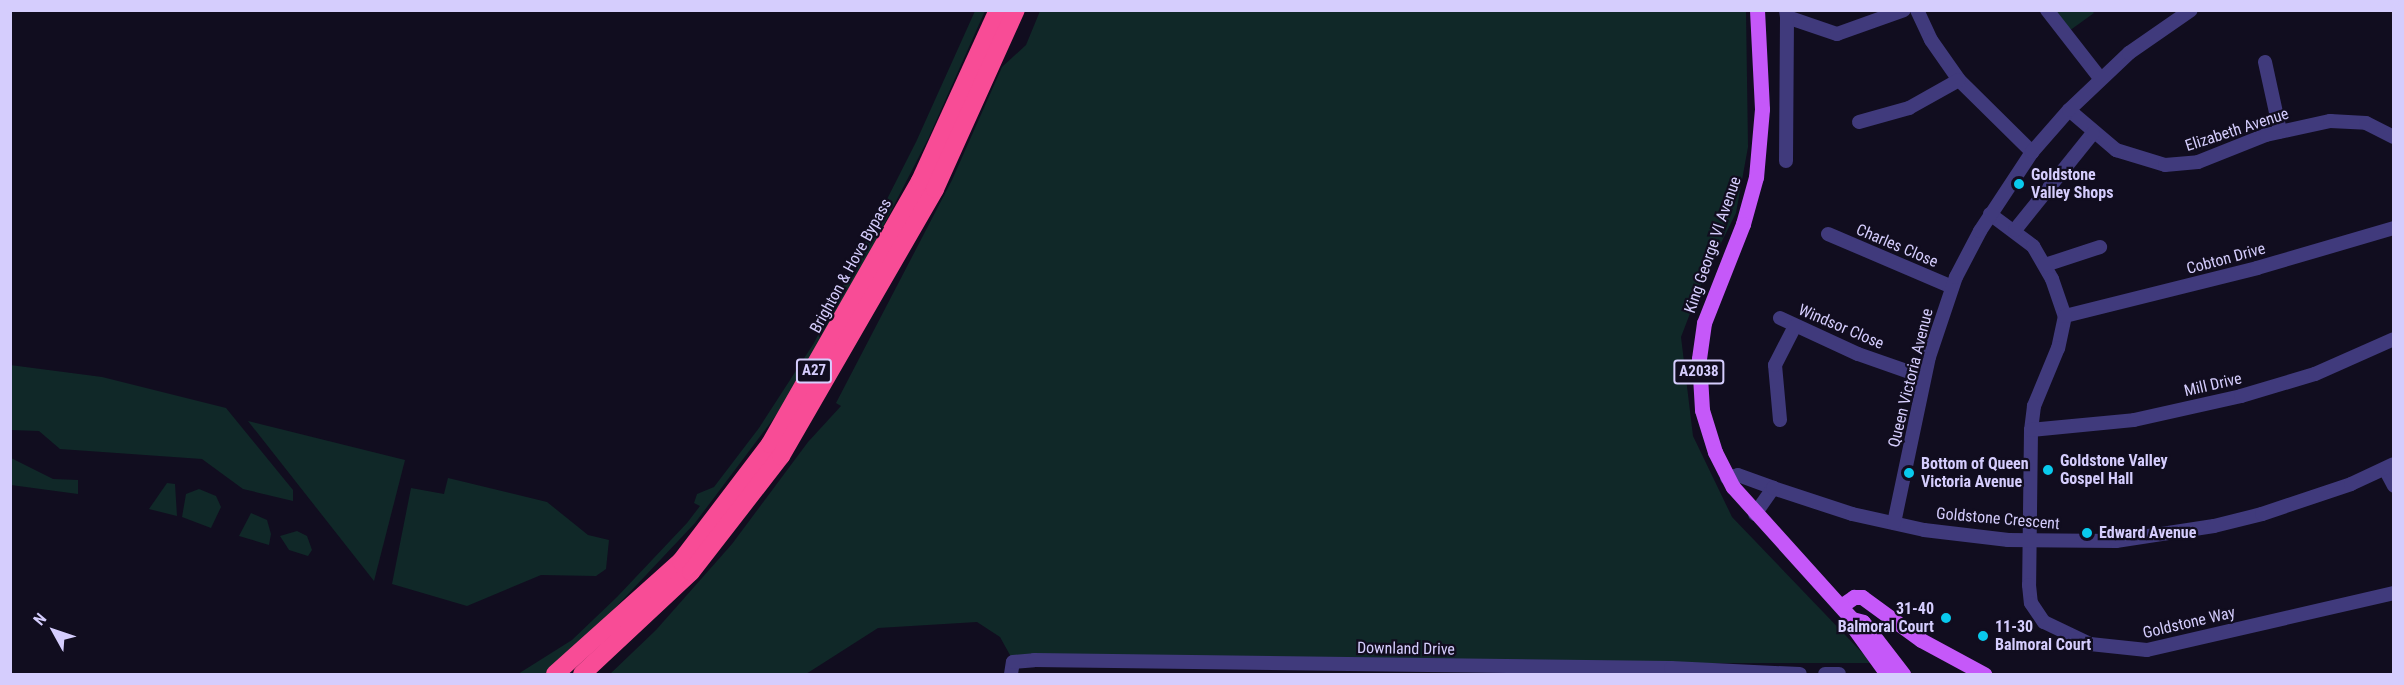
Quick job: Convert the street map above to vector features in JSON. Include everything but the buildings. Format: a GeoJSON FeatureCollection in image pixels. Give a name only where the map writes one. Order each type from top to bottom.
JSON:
{"type":"FeatureCollection","features":[{"type":"Feature","properties":{"kind":"highway","name":"Brighton & Hove Bypass"},"geometry":{"type":"LineString","coordinates":[[555,675],[681,561],[770,444],[920,181],[998,10]]}},
{"type":"Feature","properties":{"kind":"highway","name":"Brighton & Hove Bypass"},"geometry":{"type":"LineString","coordinates":[[582,675],[691,572],[781,456],[935,189],[1016,10]]}},
{"type":"Feature","properties":{"kind":"main road","name":"King George VI Avenue"},"geometry":{"type":"LineString","coordinates":[[1756,10],[1762,117],[1756,177],[1743,224],[1708,306],[1699,359],[1705,424],[1727,478],[1755,514],[1841,606],[1887,675]]}},
{"type":"Feature","properties":{"kind":"main road"},"geometry":{"type":"LineString","coordinates":[[1841,606],[1854,597],[1862,597],[1921,640],[1984,675]]}},
{"type":"Feature","properties":{"kind":"main road","name":"King George VI Avenue"},"geometry":{"type":"LineString","coordinates":[[1852,620],[1863,622],[1903,675]]}},
{"type":"Feature","properties":{"kind":"street"},"geometry":{"type":"LineString","coordinates":[[1786,161],[1787,14],[1837,34],[1904,10]]}},
{"type":"Feature","properties":{"kind":"street"},"geometry":{"type":"LineString","coordinates":[[1917,10],[1931,40],[1959,80],[2032,152]]}},
{"type":"Feature","properties":{"kind":"street"},"geometry":{"type":"LineString","coordinates":[[2047,10],[2100,78]]}},
{"type":"Feature","properties":{"kind":"street","name":"Queen Victoria Avenue"},"geometry":{"type":"LineString","coordinates":[[1894,524],[1924,377],[1953,287],[1990,214],[2032,152],[2100,78],[2144,40],[2191,10]]}},
{"type":"Feature","properties":{"kind":"street"},"geometry":{"type":"LineString","coordinates":[[2265,62],[2280,131]]}},
{"type":"Feature","properties":{"kind":"street"},"geometry":{"type":"LineString","coordinates":[[1859,122],[1909,108],[1959,80]]}},
{"type":"Feature","properties":{"kind":"street","name":"Elizabeth Avenue"},"geometry":{"type":"LineString","coordinates":[[2069,110],[2093,133],[2134,158],[2176,165],[2198,162],[2280,131],[2344,121],[2366,123],[2394,137]]}},
{"type":"Feature","properties":{"kind":"street"},"geometry":{"type":"LineString","coordinates":[[2014,230],[2093,133]]}},
{"type":"Feature","properties":{"kind":"street"},"geometry":{"type":"LineString","coordinates":[[1990,214],[2033,246],[2045,265],[2065,315],[2058,348],[2036,400],[2031,430],[2030,541]]}},
{"type":"Feature","properties":{"kind":"street","name":"Cobton Drive"},"geometry":{"type":"LineString","coordinates":[[2065,315],[2246,271],[2394,228]]}},
{"type":"Feature","properties":{"kind":"street","name":"Charles Close"},"geometry":{"type":"LineString","coordinates":[[1828,234],[1953,287]]}},
{"type":"Feature","properties":{"kind":"street"},"geometry":{"type":"LineString","coordinates":[[2045,265],[2100,247]]}},
{"type":"Feature","properties":{"kind":"street","name":"Windsor Close"},"geometry":{"type":"LineString","coordinates":[[1780,318],[1858,354],[1924,377]]}},
{"type":"Feature","properties":{"kind":"street"},"geometry":{"type":"LineString","coordinates":[[1780,420],[1775,364],[1795,326]]}},
{"type":"Feature","properties":{"kind":"street","name":"Mill Drive"},"geometry":{"type":"LineString","coordinates":[[2031,430],[2134,420],[2241,396],[2306,377],[2394,339]]}},
{"type":"Feature","properties":{"kind":"street","name":"Goldstone Crescent"},"geometry":{"type":"LineString","coordinates":[[1727,478],[1738,475],[1773,488],[1894,524],[2030,541],[2116,541],[2214,526],[2289,506],[2389,466]]}},
{"type":"Feature","properties":{"kind":"street"},"geometry":{"type":"LineString","coordinates":[[2389,466],[2394,486]]}},
{"type":"Feature","properties":{"kind":"street"},"geometry":{"type":"LineString","coordinates":[[1755,514],[1773,488]]}},
{"type":"Feature","properties":{"kind":"street","name":"Goldstone Way"},"geometry":{"type":"LineString","coordinates":[[2030,541],[2030,597],[2038,616],[2066,636],[2114,649],[2154,649],[2394,593]]}},
{"type":"Feature","properties":{"kind":"street","name":"Downland Drive"},"geometry":{"type":"LineString","coordinates":[[1012,668],[1671,671],[1800,675]]}},
{"type":"Feature","properties":{"kind":"street"},"geometry":{"type":"LineString","coordinates":[[1825,675],[1839,675]]}},
{"type":"Feature","properties":{"kind":"green space"},"geometry":{"type":"Polygon","coordinates":[[[975,11],[985,11],[928,139],[848,295],[783,406],[695,523],[582,643],[546,674],[518,674],[572,640],[617,597],[687,523],[700,506],[694,503],[697,494],[714,487],[759,428],[814,343],[916,142],[975,11]]]}},
{"type":"Feature","properties":{"kind":"green space"},"geometry":{"type":"Polygon","coordinates":[[[1040,11],[1746,11],[1748,147],[1736,213],[1704,277],[1681,337],[1693,436],[1732,517],[1872,663],[1015,664],[1000,637],[977,622],[878,628],[806,674],[610,674],[656,630],[732,544],[808,442],[841,406],[836,403],[952,180],[1002,67],[1026,45],[1040,11]]]}},
{"type":"Feature","properties":{"kind":"green space"},"geometry":{"type":"Polygon","coordinates":[[[2053,11],[2092,11],[2094,13],[2069,31],[2053,11]]]}},
{"type":"Feature","properties":{"kind":"green space"},"geometry":{"type":"Polygon","coordinates":[[[10,365],[102,377],[226,408],[293,490],[293,501],[243,489],[202,459],[60,449],[39,431],[11,430],[10,365]]]}},
{"type":"Feature","properties":{"kind":"green space"},"geometry":{"type":"Polygon","coordinates":[[[248,421],[405,460],[374,581],[248,421]]]}},
{"type":"Feature","properties":{"kind":"green space"},"geometry":{"type":"Polygon","coordinates":[[[11,458],[53,479],[78,480],[78,494],[11,485],[11,458]]]}},
{"type":"Feature","properties":{"kind":"green space"},"geometry":{"type":"Polygon","coordinates":[[[448,478],[547,502],[588,535],[609,540],[606,569],[596,576],[541,575],[467,606],[392,584],[411,488],[444,494],[448,478]]]}},
{"type":"Feature","properties":{"kind":"green space"},"geometry":{"type":"Polygon","coordinates":[[[167,483],[175,484],[177,516],[149,509],[167,483]]]}},
{"type":"Feature","properties":{"kind":"green space"},"geometry":{"type":"Polygon","coordinates":[[[199,489],[216,496],[221,507],[211,528],[182,517],[186,494],[199,489]]]}},
{"type":"Feature","properties":{"kind":"green space"},"geometry":{"type":"Polygon","coordinates":[[[251,513],[267,520],[271,534],[269,545],[239,536],[251,513]]]}},
{"type":"Feature","properties":{"kind":"green space"},"geometry":{"type":"Polygon","coordinates":[[[297,531],[307,536],[312,550],[308,556],[289,550],[280,536],[297,531]]]}},
{"type":"Feature","properties":{"kind":"place","name":"Goldstone Valley Shops"},"geometry":{"type":"Point","coordinates":[2019,184]}},
{"type":"Feature","properties":{"kind":"place","name":"Goldstone Valley Gospel Hall"},"geometry":{"type":"Point","coordinates":[2048,470]}},
{"type":"Feature","properties":{"kind":"place","name":"Bottom of Queen Victoria Avenue"},"geometry":{"type":"Point","coordinates":[1909,473]}},
{"type":"Feature","properties":{"kind":"place","name":"Edward Avenue"},"geometry":{"type":"Point","coordinates":[2087,533]}},
{"type":"Feature","properties":{"kind":"place","name":"31-40 Balmoral Court"},"geometry":{"type":"Point","coordinates":[1946,618]}},
{"type":"Feature","properties":{"kind":"place","name":"11-30 Balmoral Court"},"geometry":{"type":"Point","coordinates":[1983,636]}}]}
